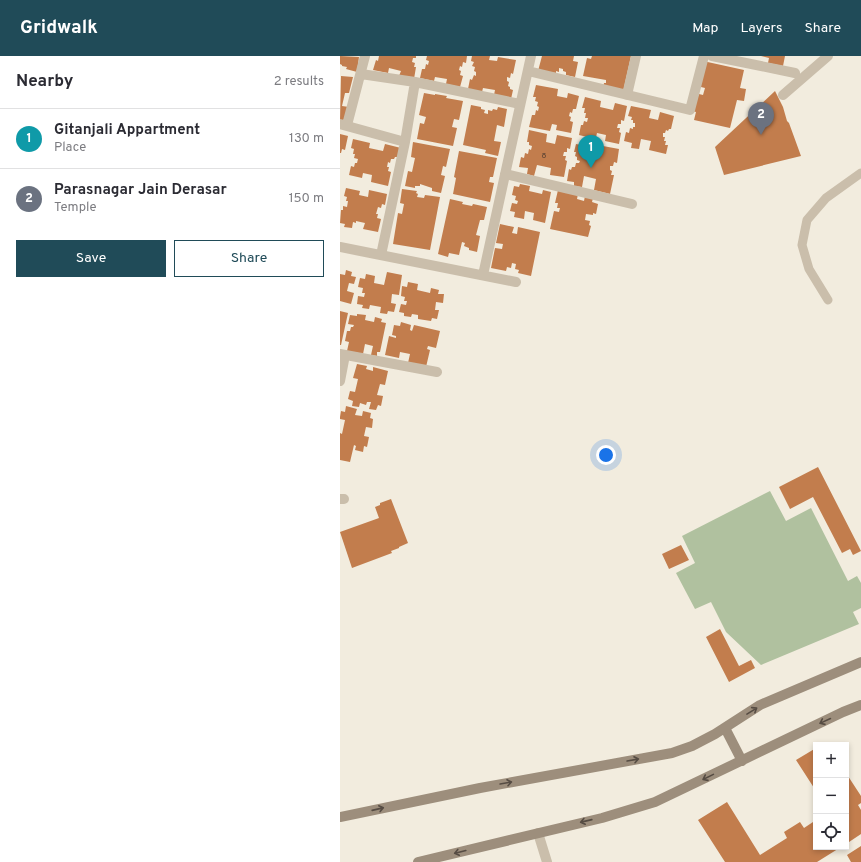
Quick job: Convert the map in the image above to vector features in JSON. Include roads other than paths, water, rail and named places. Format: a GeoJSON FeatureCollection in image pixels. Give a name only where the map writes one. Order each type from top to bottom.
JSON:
{"type":"FeatureCollection","features":[{"type":"Feature","properties":{"kind":"street"},"geometry":{"type":"LineString","coordinates":[[365,56],[361,74],[344,125],[405,142]]}},
{"type":"Feature","properties":{"kind":"street"},"geometry":{"type":"LineString","coordinates":[[483,275],[531,56]]}},
{"type":"Feature","properties":{"kind":"street"},"geometry":{"type":"LineString","coordinates":[[627,95],[636,56]]}},
{"type":"Feature","properties":{"kind":"street"},"geometry":{"type":"LineString","coordinates":[[528,72],[690,110],[704,56]]}},
{"type":"Feature","properties":{"kind":"street"},"geometry":{"type":"LineString","coordinates":[[712,56],[795,73]]}},
{"type":"Feature","properties":{"kind":"street"},"geometry":{"type":"LineString","coordinates":[[784,95],[828,56]]}},
{"type":"Feature","properties":{"kind":"street"},"geometry":{"type":"LineString","coordinates":[[361,74],[415,82],[520,104]]}},
{"type":"Feature","properties":{"kind":"street"},"geometry":{"type":"LineString","coordinates":[[381,255],[405,142],[415,82]]}},
{"type":"Feature","properties":{"kind":"street"},"geometry":{"type":"LineString","coordinates":[[505,174],[632,204]]}},
{"type":"Feature","properties":{"kind":"street"},"geometry":{"type":"LineString","coordinates":[[340,247],[516,282]]}},
{"type":"Feature","properties":{"kind":"street"},"geometry":{"type":"LineString","coordinates":[[340,381],[343,355],[437,372]]}},
{"type":"Feature","properties":{"kind":"street"},"geometry":{"type":"LineString","coordinates":[[340,817],[480,788],[672,753],[692,746],[725,728],[760,705],[861,662]]}},
{"type":"Feature","properties":{"kind":"street"},"geometry":{"type":"LineString","coordinates":[[418,862],[602,818],[655,802],[843,712],[861,705]]}},
{"type":"Feature","properties":{"kind":"street"},"geometry":{"type":"LineString","coordinates":[[725,728],[742,761]]}},
{"type":"Feature","properties":{"kind":"street"},"geometry":{"type":"LineString","coordinates":[[538,833],[547,862]]}},
{"type":"Feature","properties":{"kind":"lane"},"geometry":{"type":"LineString","coordinates":[[828,300],[809,269],[802,245],[808,220],[826,198],[861,173]]}},
{"type":"Feature","properties":{"kind":"place","name":"Parasnagar Jain Derasar"},"geometry":{"type":"Point","coordinates":[761,135]}},
{"type":"Feature","properties":{"kind":"place","name":"Gitanjali Appartment"},"geometry":{"type":"Point","coordinates":[591,168]}}]}
